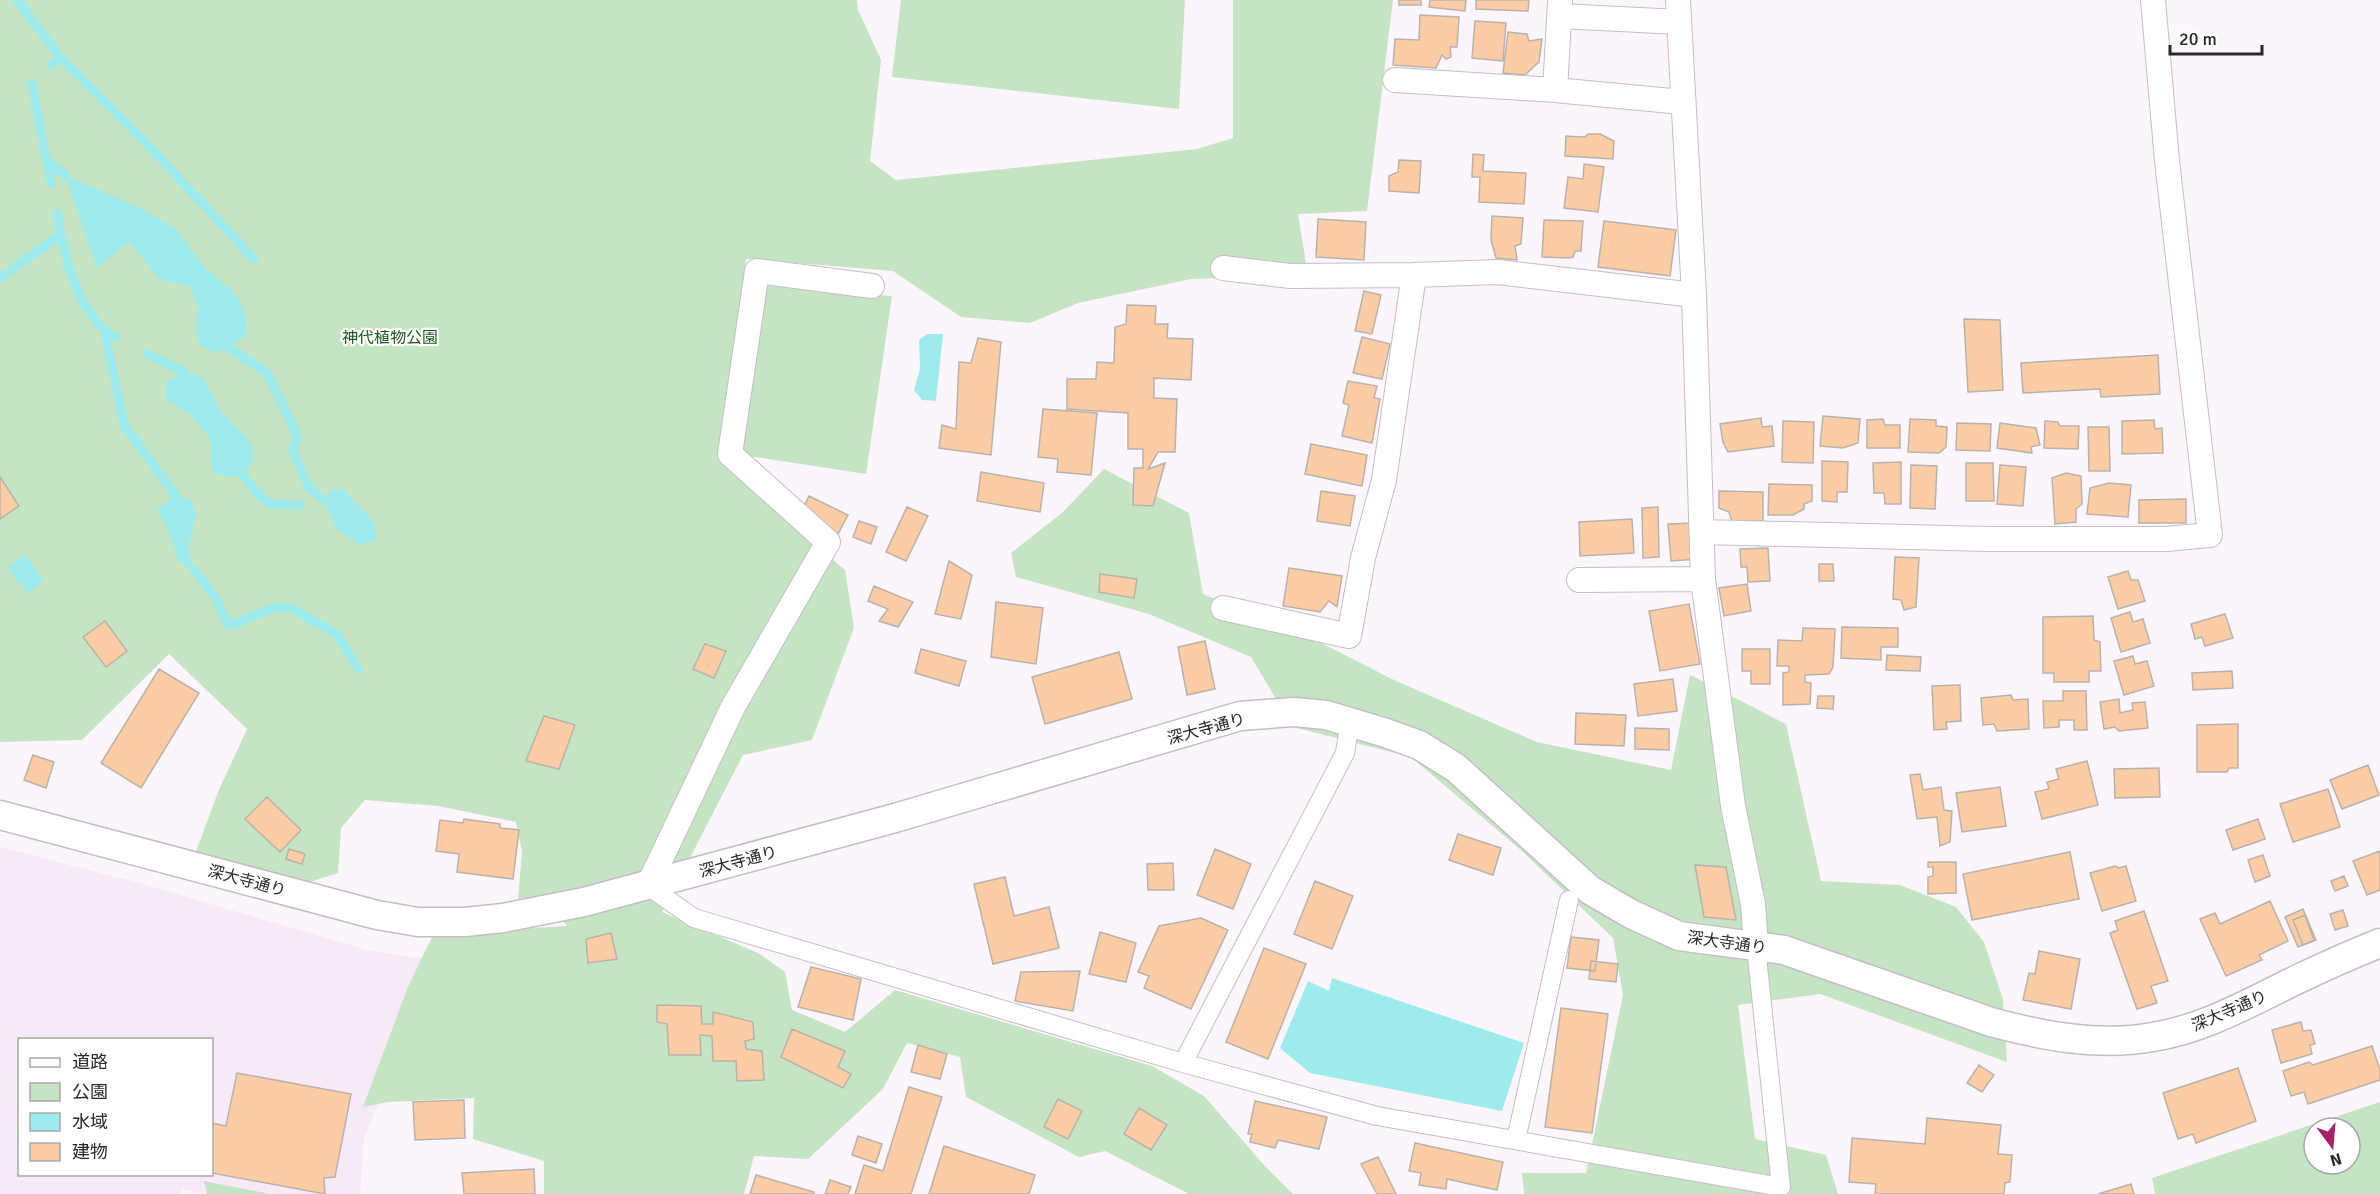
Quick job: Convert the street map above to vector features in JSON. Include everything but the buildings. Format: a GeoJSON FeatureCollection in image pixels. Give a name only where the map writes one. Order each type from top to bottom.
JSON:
{"type":"FeatureCollection","features":[{"type":"Feature","properties":{"kind":"street"},"geometry":{"type":"LineString","coordinates":[[1703,532],[1989,539],[2166,539],[2210,535],[2167,161],[2153,0]]}},
{"type":"Feature","properties":{"kind":"street"},"geometry":{"type":"LineString","coordinates":[[872,286],[757,271],[730,454],[828,542],[733,706],[648,886],[694,918],[1183,1063],[1377,1116],[1781,1187],[1753,904],[1733,806],[1703,579],[1694,295],[1678,11],[1560,8],[1555,90]]}},
{"type":"Feature","properties":{"kind":"street"},"geometry":{"type":"LineString","coordinates":[[1395,80],[1555,90],[1682,102]]}},
{"type":"Feature","properties":{"kind":"street"},"geometry":{"type":"LineString","coordinates":[[1223,268],[1290,276],[1497,272],[1694,295]]}},
{"type":"Feature","properties":{"kind":"street"},"geometry":{"type":"LineString","coordinates":[[1223,608],[1349,636],[1364,558],[1384,480],[1414,275]]}},
{"type":"Feature","properties":{"kind":"street"},"geometry":{"type":"LineString","coordinates":[[1579,580],[1703,579]]}},
{"type":"Feature","properties":{"kind":"street","name":"深大寺通り"},"geometry":{"type":"LineString","coordinates":[[0,815],[377,915],[418,922],[465,922],[503,918],[585,902],[906,815],[1240,716],[1294,712],[1326,715],[1419,745],[1456,768],[1590,890],[1631,914],[1679,936],[1784,950],[2001,1025],[2054,1036],[2108,1040],[2152,1038],[2226,1016],[2296,980],[2380,943]]}},
{"type":"Feature","properties":{"kind":"street"},"geometry":{"type":"LineString","coordinates":[[1183,1063],[1345,753],[1350,722]]}},
{"type":"Feature","properties":{"kind":"street"},"geometry":{"type":"LineString","coordinates":[[1516,1140],[1569,900]]}},
{"type":"Feature","properties":{"kind":"shaded area"},"geometry":{"type":"Polygon","coordinates":[[[0,847],[136,882],[371,951],[421,958],[467,955],[394,1062],[364,1139],[360,1194],[204,1194],[182,1189],[181,1194],[0,1194],[0,847]]]}},
{"type":"Feature","properties":{"kind":"green space","name":"神代植物公園"},"geometry":{"type":"Polygon","coordinates":[[[0,0],[857,0],[858,10],[881,60],[870,161],[896,180],[1197,149],[1233,138],[1233,0],[1393,0],[1367,211],[1298,214],[1308,275],[1191,279],[1078,303],[1030,323],[961,317],[893,271],[746,259],[725,467],[845,570],[854,628],[812,740],[743,755],[662,912],[758,953],[785,972],[792,1010],[845,1032],[895,990],[1152,1066],[1204,1096],[1264,1165],[1293,1194],[1189,1194],[1105,1151],[1079,1157],[966,1097],[960,1057],[907,1043],[883,1089],[808,1159],[754,1156],[744,1194],[544,1194],[544,1161],[473,1139],[474,1098],[388,1102],[363,1107],[408,987],[432,937],[478,931],[567,926],[546,895],[518,899],[522,852],[516,822],[438,806],[365,800],[341,828],[338,873],[300,885],[194,857],[218,792],[247,729],[169,654],[82,740],[0,742],[0,0]]]}},
{"type":"Feature","properties":{"kind":"green space"},"geometry":{"type":"Polygon","coordinates":[[[901,0],[1185,0],[1179,109],[892,77],[901,0]]]}},
{"type":"Feature","properties":{"kind":"green space"},"geometry":{"type":"Polygon","coordinates":[[[764,285],[892,296],[866,474],[742,455],[764,285]]]}},
{"type":"Feature","properties":{"kind":"green space"},"geometry":{"type":"Polygon","coordinates":[[[1104,469],[1189,513],[1203,594],[1321,643],[1396,681],[1537,742],[1671,770],[1690,675],[1786,724],[1821,881],[1900,885],[1956,907],[1984,942],[2003,999],[2007,1062],[1820,994],[1738,1005],[1755,1139],[1826,1155],[1838,1194],[1524,1194],[1522,1173],[1586,1173],[1623,995],[1613,938],[1522,851],[1411,757],[1293,727],[1251,657],[1149,614],[1016,577],[1011,553],[1062,513],[1104,469]]]}},
{"type":"Feature","properties":{"kind":"green space"},"geometry":{"type":"Polygon","coordinates":[[[2380,1102],[2380,1194],[2155,1194],[2152,1178],[2302,1128],[2302,1176],[2362,1176],[2362,1116],[2338,1116],[2380,1102]]]}},
{"type":"Feature","properties":{"kind":"green space"},"geometry":{"type":"Polygon","coordinates":[[[204,1181],[270,1194],[207,1194],[204,1181]]]}},
{"type":"Feature","properties":{"kind":"water"},"geometry":{"type":"Polygon","coordinates":[[[65,175],[136,206],[173,228],[204,266],[232,291],[242,305],[245,313],[246,335],[229,348],[216,353],[199,344],[196,323],[198,305],[190,286],[160,280],[129,242],[97,268],[65,175]]]}},
{"type":"Feature","properties":{"kind":"water"},"geometry":{"type":"Polygon","coordinates":[[[927,334],[943,334],[936,401],[922,400],[914,390],[920,369],[919,340],[927,334]]]}},
{"type":"Feature","properties":{"kind":"water"},"geometry":{"type":"Polygon","coordinates":[[[184,372],[202,376],[220,410],[250,440],[254,460],[243,475],[228,477],[213,472],[210,438],[191,416],[166,399],[166,382],[184,372]]]}},
{"type":"Feature","properties":{"kind":"water"},"geometry":{"type":"Polygon","coordinates":[[[332,489],[344,490],[375,524],[375,541],[359,545],[336,528],[323,500],[332,489]]]}},
{"type":"Feature","properties":{"kind":"water"},"geometry":{"type":"Polygon","coordinates":[[[176,496],[192,500],[196,518],[188,547],[193,569],[178,561],[169,532],[157,508],[176,496]]]}},
{"type":"Feature","properties":{"kind":"water"},"geometry":{"type":"Polygon","coordinates":[[[24,555],[44,580],[28,594],[8,568],[24,555]]]}},
{"type":"Feature","properties":{"kind":"water"},"geometry":{"type":"Polygon","coordinates":[[[1332,978],[1524,1043],[1502,1111],[1310,1073],[1280,1048],[1308,981],[1329,991],[1332,978]]]}},
{"type":"Feature","properties":{"kind":"waterway"},"geometry":{"type":"LineString","coordinates":[[17,0],[60,57],[148,145],[254,259]]}},
{"type":"Feature","properties":{"kind":"waterway"},"geometry":{"type":"LineString","coordinates":[[51,65],[60,57]]}},
{"type":"Feature","properties":{"kind":"waterway"},"geometry":{"type":"LineString","coordinates":[[32,84],[51,183]]}},
{"type":"Feature","properties":{"kind":"waterway"},"geometry":{"type":"LineString","coordinates":[[47,161],[65,175]]}},
{"type":"Feature","properties":{"kind":"waterway"},"geometry":{"type":"LineString","coordinates":[[57,214],[69,266],[82,300],[92,316],[116,338]]}},
{"type":"Feature","properties":{"kind":"waterway"},"geometry":{"type":"LineString","coordinates":[[0,278],[60,235]]}},
{"type":"Feature","properties":{"kind":"waterway"},"geometry":{"type":"LineString","coordinates":[[105,332],[124,425],[176,496]]}},
{"type":"Feature","properties":{"kind":"waterway"},"geometry":{"type":"LineString","coordinates":[[229,348],[267,373],[297,434],[293,452],[308,486],[323,500]]}},
{"type":"Feature","properties":{"kind":"waterway"},"geometry":{"type":"LineString","coordinates":[[148,354],[184,372]]}},
{"type":"Feature","properties":{"kind":"waterway"},"geometry":{"type":"LineString","coordinates":[[243,475],[256,492],[270,504],[300,505]]}},
{"type":"Feature","properties":{"kind":"waterway"},"geometry":{"type":"LineString","coordinates":[[193,569],[214,595],[229,626],[273,608],[289,607],[337,634],[358,669]]}}]}
